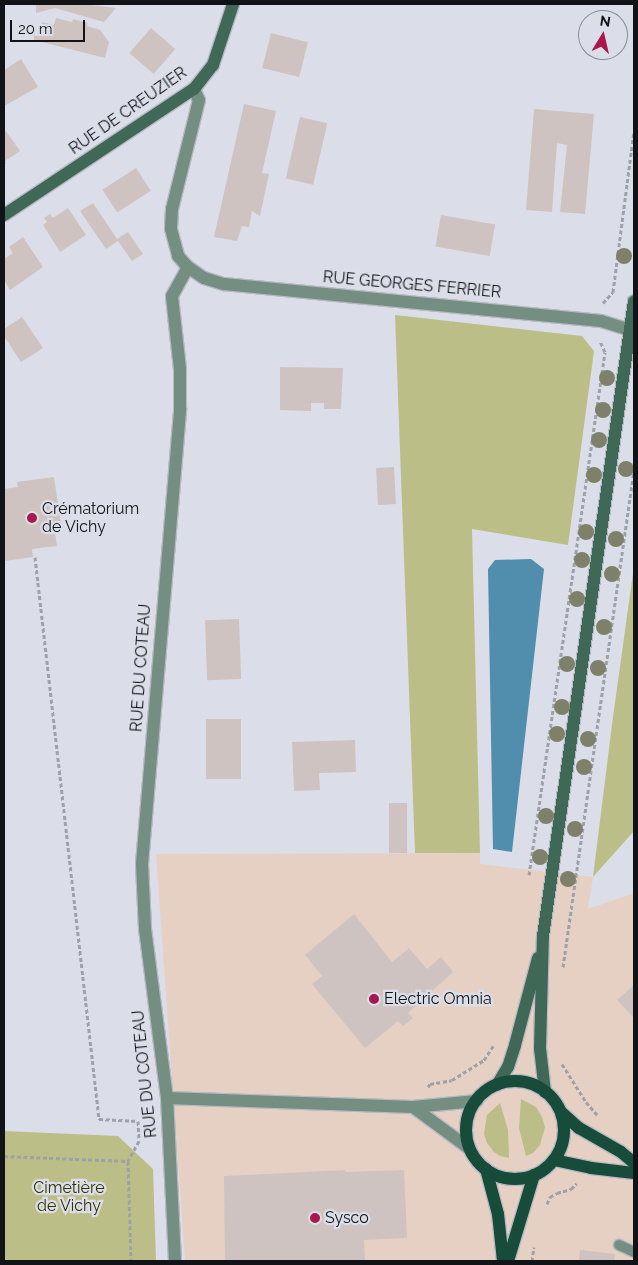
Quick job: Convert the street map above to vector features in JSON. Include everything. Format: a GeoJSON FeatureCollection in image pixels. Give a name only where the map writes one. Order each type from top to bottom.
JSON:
{"type":"FeatureCollection","features":[{"type":"Feature","properties":{"kind":"main road"},"geometry":{"type":"LineString","coordinates":[[486,1169],[509,1179],[534,1175],[554,1160],[564,1137],[560,1112],[554,1101],[545,1092],[522,1082],[497,1085],[476,1100],[467,1124],[470,1149],[486,1169],[498,1214],[503,1261]]}},
{"type":"Feature","properties":{"kind":"main road"},"geometry":{"type":"LineString","coordinates":[[560,1112],[579,1128],[621,1152],[634,1163]]}},
{"type":"Feature","properties":{"kind":"main road"},"geometry":{"type":"LineString","coordinates":[[554,1160],[591,1168],[634,1173]]}},
{"type":"Feature","properties":{"kind":"main road"},"geometry":{"type":"LineString","coordinates":[[508,1261],[534,1175]]}},
{"type":"Feature","properties":{"kind":"street","name":"RUE DE CREUZIER"},"geometry":{"type":"LineString","coordinates":[[4,215],[194,89],[213,65],[233,4]]}},
{"type":"Feature","properties":{"kind":"street"},"geometry":{"type":"LineString","coordinates":[[188,267],[178,256],[171,229],[172,209],[199,100],[194,89]]}},
{"type":"Feature","properties":{"kind":"street","name":"RUE DU COTEAU"},"geometry":{"type":"LineString","coordinates":[[175,1261],[167,1098],[144,928],[142,864],[180,409],[180,369],[172,296],[188,267]]}},
{"type":"Feature","properties":{"kind":"street","name":"RUE GEORGES FERRIER"},"geometry":{"type":"LineString","coordinates":[[188,267],[204,278],[224,284],[601,321],[632,331]]}},
{"type":"Feature","properties":{"kind":"street"},"geometry":{"type":"LineString","coordinates":[[497,1085],[508,1067],[515,1045],[543,936],[632,331],[634,301]]}},
{"type":"Feature","properties":{"kind":"street"},"geometry":{"type":"LineString","coordinates":[[543,936],[540,1048],[545,1092]]}},
{"type":"Feature","properties":{"kind":"street"},"geometry":{"type":"LineString","coordinates":[[167,1098],[414,1107],[476,1100]]}},
{"type":"Feature","properties":{"kind":"street"},"geometry":{"type":"LineString","coordinates":[[414,1107],[470,1149]]}},
{"type":"Feature","properties":{"kind":"lane"},"geometry":{"type":"LineString","coordinates":[[619,1245],[634,1252]]}},
{"type":"Feature","properties":{"kind":"path"},"geometry":{"type":"LineString","coordinates":[[530,875],[605,352],[598,337],[602,304],[613,292],[634,131]]}},
{"type":"Feature","properties":{"kind":"path"},"geometry":{"type":"LineString","coordinates":[[566,940],[634,470]]}},
{"type":"Feature","properties":{"kind":"path"},"geometry":{"type":"LineString","coordinates":[[35,557],[99,1119],[138,1121],[139,1141],[128,1161],[131,1261]]}},
{"type":"Feature","properties":{"kind":"path"},"geometry":{"type":"LineString","coordinates":[[414,1107],[430,1084],[452,1080],[484,1060],[498,1039]]}},
{"type":"Feature","properties":{"kind":"path"},"geometry":{"type":"LineString","coordinates":[[4,1156],[128,1161]]}},
{"type":"Feature","properties":{"kind":"shaded area"},"geometry":{"type":"Polygon","coordinates":[[[480,853],[480,864],[593,877],[588,909],[634,893],[634,1261],[185,1261],[156,854],[480,853]]]}},
{"type":"Feature","properties":{"kind":"green space"},"geometry":{"type":"Polygon","coordinates":[[[395,315],[582,336],[594,351],[568,545],[472,529],[480,853],[415,853],[395,315]]]}},
{"type":"Feature","properties":{"kind":"green space"},"geometry":{"type":"Polygon","coordinates":[[[634,566],[634,831],[593,877],[613,717],[634,566]]]}},
{"type":"Feature","properties":{"kind":"green space"},"geometry":{"type":"Polygon","coordinates":[[[521,1099],[536,1107],[545,1127],[540,1145],[533,1153],[526,1156],[519,1128],[521,1099]]]}},
{"type":"Feature","properties":{"kind":"green space"},"geometry":{"type":"Polygon","coordinates":[[[500,1103],[508,1130],[509,1158],[494,1152],[487,1143],[484,1134],[487,1115],[500,1103]]]}},
{"type":"Feature","properties":{"kind":"green space","name":"Cimetière de Vichy"},"geometry":{"type":"Polygon","coordinates":[[[4,1131],[118,1136],[153,1169],[156,1261],[4,1261],[4,1131]]]}},
{"type":"Feature","properties":{"kind":"water"},"geometry":{"type":"Polygon","coordinates":[[[531,559],[544,569],[512,852],[493,849],[488,569],[495,560],[531,559]]]}},
{"type":"Feature","properties":{"kind":"building"},"geometry":{"type":"Polygon","coordinates":[[[36,4],[82,4],[116,8],[104,22],[55,8],[36,13],[36,4]]]}},
{"type":"Feature","properties":{"kind":"building"},"geometry":{"type":"Polygon","coordinates":[[[56,18],[72,22],[73,19],[88,23],[87,26],[100,30],[109,42],[105,58],[34,40],[34,35],[38,36],[42,22],[54,25],[56,18]]]}},
{"type":"Feature","properties":{"kind":"building"},"geometry":{"type":"Polygon","coordinates":[[[151,28],[175,49],[154,74],[129,53],[151,28]]]}},
{"type":"Feature","properties":{"kind":"building"},"geometry":{"type":"Polygon","coordinates":[[[271,33],[308,42],[299,77],[262,68],[271,33]]]}},
{"type":"Feature","properties":{"kind":"building"},"geometry":{"type":"Polygon","coordinates":[[[21,59],[38,87],[4,106],[4,70],[21,59]]]}},
{"type":"Feature","properties":{"kind":"building"},"geometry":{"type":"Polygon","coordinates":[[[244,104],[276,111],[262,173],[269,174],[260,216],[252,211],[249,227],[242,226],[237,241],[214,237],[244,104]]]}},
{"type":"Feature","properties":{"kind":"building"},"geometry":{"type":"Polygon","coordinates":[[[534,109],[594,114],[585,214],[560,212],[567,145],[557,143],[552,212],[526,210],[534,109]]]}},
{"type":"Feature","properties":{"kind":"building"},"geometry":{"type":"Polygon","coordinates":[[[300,117],[327,123],[313,185],[286,178],[300,117]]]}},
{"type":"Feature","properties":{"kind":"building"},"geometry":{"type":"Polygon","coordinates":[[[6,131],[20,151],[5,161],[4,165],[4,132],[6,131]]]}},
{"type":"Feature","properties":{"kind":"building"},"geometry":{"type":"Polygon","coordinates":[[[136,168],[151,191],[117,212],[102,190],[136,168]]]}},
{"type":"Feature","properties":{"kind":"building"},"geometry":{"type":"Polygon","coordinates":[[[93,203],[117,239],[128,232],[143,254],[132,261],[118,241],[106,249],[80,211],[93,203]]]}},
{"type":"Feature","properties":{"kind":"building"},"geometry":{"type":"Polygon","coordinates":[[[68,208],[86,235],[60,252],[43,225],[47,222],[44,218],[50,214],[53,218],[68,208]]]}},
{"type":"Feature","properties":{"kind":"building"},"geometry":{"type":"Polygon","coordinates":[[[441,215],[495,225],[490,256],[435,247],[441,215]]]}},
{"type":"Feature","properties":{"kind":"building"},"geometry":{"type":"Polygon","coordinates":[[[23,237],[43,267],[10,290],[4,280],[4,259],[13,253],[9,247],[23,237]]]}},
{"type":"Feature","properties":{"kind":"building"},"geometry":{"type":"Polygon","coordinates":[[[22,317],[43,348],[21,362],[4,336],[4,329],[22,317]]]}},
{"type":"Feature","properties":{"kind":"building"},"geometry":{"type":"Polygon","coordinates":[[[280,367],[343,368],[341,409],[324,409],[324,403],[311,403],[311,411],[280,410],[280,367]]]}},
{"type":"Feature","properties":{"kind":"building"},"geometry":{"type":"Polygon","coordinates":[[[394,467],[396,504],[378,505],[376,468],[394,467]]]}},
{"type":"Feature","properties":{"kind":"building","name":"Crématorium de Vichy"},"geometry":{"type":"Polygon","coordinates":[[[54,477],[61,524],[54,525],[57,546],[32,549],[33,557],[5,561],[4,489],[18,487],[17,482],[54,477]]]}},
{"type":"Feature","properties":{"kind":"building"},"geometry":{"type":"Polygon","coordinates":[[[239,619],[241,679],[207,680],[205,620],[239,619]]]}},
{"type":"Feature","properties":{"kind":"building"},"geometry":{"type":"Polygon","coordinates":[[[206,719],[241,719],[241,779],[206,779],[206,719]]]}},
{"type":"Feature","properties":{"kind":"building"},"geometry":{"type":"Polygon","coordinates":[[[355,740],[356,772],[319,773],[320,790],[294,791],[292,742],[355,740]]]}},
{"type":"Feature","properties":{"kind":"building"},"geometry":{"type":"Polygon","coordinates":[[[389,803],[407,803],[407,853],[389,853],[389,803]]]}},
{"type":"Feature","properties":{"kind":"building","name":"Electric Omnia"},"geometry":{"type":"Polygon","coordinates":[[[354,914],[392,962],[409,948],[427,969],[441,957],[453,972],[408,1013],[413,1018],[403,1026],[398,1021],[365,1048],[312,984],[322,976],[305,955],[354,914]]]}},
{"type":"Feature","properties":{"kind":"building"},"geometry":{"type":"Polygon","coordinates":[[[634,985],[634,1018],[617,1000],[634,985]]]}},
{"type":"Feature","properties":{"kind":"building","name":"Sysco"},"geometry":{"type":"Polygon","coordinates":[[[345,1170],[345,1172],[404,1170],[407,1238],[364,1240],[365,1261],[225,1261],[224,1176],[345,1170]]]}},
{"type":"Feature","properties":{"kind":"building"},"geometry":{"type":"Polygon","coordinates":[[[580,1250],[615,1254],[614,1261],[579,1261],[580,1250]]]}},
{"type":"Feature","properties":{"kind":"place","name":"Crématorium de Vichy"},"geometry":{"type":"Point","coordinates":[32,518]}},
{"type":"Feature","properties":{"kind":"place","name":"Electric Omnia"},"geometry":{"type":"Point","coordinates":[374,999]}},
{"type":"Feature","properties":{"kind":"place","name":"Sysco"},"geometry":{"type":"Point","coordinates":[315,1218]}}]}
